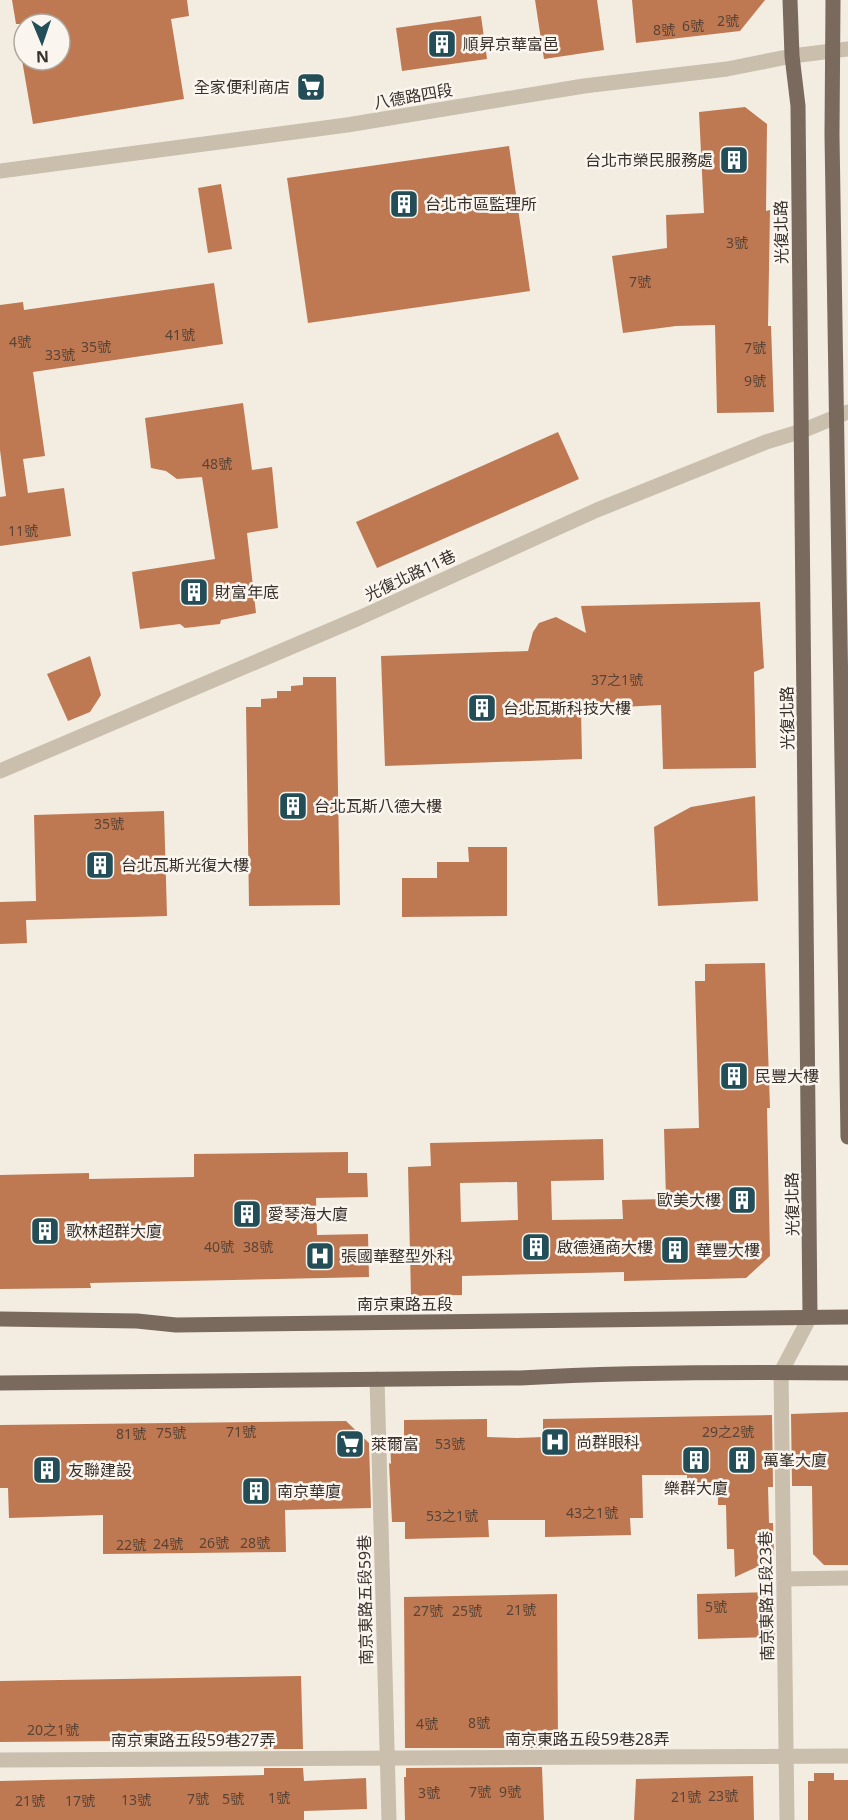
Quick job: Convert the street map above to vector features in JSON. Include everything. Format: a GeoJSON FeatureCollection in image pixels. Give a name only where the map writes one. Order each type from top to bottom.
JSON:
{"type":"FeatureCollection","features":[{"type":"Feature","properties":{"kind":"main road","name":"光復北路"},"geometry":{"type":"LineString","coordinates":[[790,0],[792,56],[798,106],[810,1317]]}},
{"type":"Feature","properties":{"kind":"main road"},"geometry":{"type":"LineString","coordinates":[[833,0],[832,52],[842,414],[848,1137]]}},
{"type":"Feature","properties":{"kind":"main road","name":"南京東路五段"},"geometry":{"type":"LineString","coordinates":[[0,1319],[137,1321],[176,1325],[848,1317]]}},
{"type":"Feature","properties":{"kind":"main road"},"geometry":{"type":"LineString","coordinates":[[0,1383],[520,1378],[593,1374],[848,1373]]}},
{"type":"Feature","properties":{"kind":"street","name":"八德路四段"},"geometry":{"type":"LineString","coordinates":[[0,171],[347,125],[565,89],[727,69],[792,56],[848,49]]}},
{"type":"Feature","properties":{"kind":"street","name":"光復北路11巷"},"geometry":{"type":"LineString","coordinates":[[0,771],[359,618],[597,510],[842,414]]}},
{"type":"Feature","properties":{"kind":"street","name":"光復北路"},"geometry":{"type":"LineString","coordinates":[[781,1372],[810,1317]]}},
{"type":"Feature","properties":{"kind":"street","name":"南京東路五段23巷"},"geometry":{"type":"LineString","coordinates":[[781,1372],[787,1820]]}},
{"type":"Feature","properties":{"kind":"street","name":"南京東路五段59巷"},"geometry":{"type":"LineString","coordinates":[[378,1379],[389,1820]]}},
{"type":"Feature","properties":{"kind":"street"},"geometry":{"type":"LineString","coordinates":[[784,1579],[848,1578]]}},
{"type":"Feature","properties":{"kind":"street","name":"南京東路五段59巷28弄"},"geometry":{"type":"LineString","coordinates":[[387,1757],[848,1756]]}},
{"type":"Feature","properties":{"kind":"street","name":"南京東路五段59巷27弄"},"geometry":{"type":"LineString","coordinates":[[0,1760],[387,1757]]}},
{"type":"Feature","properties":{"kind":"building"},"geometry":{"type":"Polygon","coordinates":[[[12,0],[187,0],[189,16],[171,19],[184,99],[33,124],[24,72],[72,72],[72,12],[14,12],[12,0]]]}},
{"type":"Feature","properties":{"kind":"building"},"geometry":{"type":"Polygon","coordinates":[[[535,0],[597,0],[604,50],[544,59],[535,0]]]}},
{"type":"Feature","properties":{"kind":"building"},"geometry":{"type":"Polygon","coordinates":[[[632,0],[765,0],[740,31],[636,43],[632,0]]]}},
{"type":"Feature","properties":{"kind":"building","name":"順昇京華富邑"},"geometry":{"type":"Polygon","coordinates":[[[481,16],[487,59],[402,71],[396,28],[481,16]]]}},
{"type":"Feature","properties":{"kind":"building"},"geometry":{"type":"Polygon","coordinates":[[[745,107],[767,124],[766,211],[770,210],[768,326],[771,326],[774,412],[717,413],[715,325],[676,326],[623,333],[612,256],[667,248],[666,215],[704,213],[699,112],[745,107]]]}},
{"type":"Feature","properties":{"kind":"building"},"geometry":{"type":"Polygon","coordinates":[[[509,146],[530,291],[308,323],[287,178],[509,146]]]}},
{"type":"Feature","properties":{"kind":"building"},"geometry":{"type":"Polygon","coordinates":[[[221,184],[232,249],[208,253],[198,188],[221,184]]]}},
{"type":"Feature","properties":{"kind":"building"},"geometry":{"type":"Polygon","coordinates":[[[214,283],[223,344],[33,372],[45,456],[23,459],[28,493],[64,488],[71,536],[0,546],[0,497],[6,496],[0,450],[0,305],[23,302],[24,310],[214,283]]]}},
{"type":"Feature","properties":{"kind":"building"},"geometry":{"type":"Polygon","coordinates":[[[243,403],[252,470],[272,467],[278,528],[247,533],[256,613],[221,620],[220,624],[185,628],[180,624],[140,629],[132,572],[215,559],[202,477],[177,479],[166,471],[151,468],[145,418],[243,403]]]}},
{"type":"Feature","properties":{"kind":"building"},"geometry":{"type":"Polygon","coordinates":[[[558,432],[579,479],[377,568],[356,522],[558,432]]]}},
{"type":"Feature","properties":{"kind":"building"},"geometry":{"type":"Polygon","coordinates":[[[760,602],[764,668],[754,672],[756,768],[663,769],[661,705],[581,709],[582,759],[385,766],[381,656],[528,651],[533,632],[539,623],[556,617],[586,633],[581,606],[760,602]]]}},
{"type":"Feature","properties":{"kind":"building"},"geometry":{"type":"Polygon","coordinates":[[[90,656],[101,695],[90,712],[68,721],[47,674],[90,656]]]}},
{"type":"Feature","properties":{"kind":"building","name":"台北瓦斯八德大樓"},"geometry":{"type":"Polygon","coordinates":[[[303,677],[336,677],[340,905],[249,906],[246,707],[261,707],[261,699],[277,698],[277,691],[291,691],[291,686],[303,685],[303,677]]]}},
{"type":"Feature","properties":{"kind":"building"},"geometry":{"type":"Polygon","coordinates":[[[755,796],[758,901],[658,906],[654,827],[691,807],[755,796]]]}},
{"type":"Feature","properties":{"kind":"building","name":"台北瓦斯光復大樓"},"geometry":{"type":"Polygon","coordinates":[[[164,811],[167,916],[26,920],[27,943],[0,944],[0,902],[36,901],[34,815],[164,811]]]}},
{"type":"Feature","properties":{"kind":"building"},"geometry":{"type":"Polygon","coordinates":[[[468,847],[507,847],[507,916],[402,917],[402,878],[437,878],[437,862],[469,862],[468,847]]]}},
{"type":"Feature","properties":{"kind":"building"},"geometry":{"type":"Polygon","coordinates":[[[765,963],[770,1108],[767,1108],[770,1256],[746,1278],[624,1281],[624,1272],[462,1276],[462,1295],[411,1296],[408,1167],[431,1166],[430,1143],[603,1139],[604,1180],[551,1181],[552,1220],[623,1219],[622,1200],[666,1199],[664,1129],[699,1128],[695,981],[705,981],[705,964],[765,963]],[[517,1182],[460,1183],[461,1222],[518,1220],[517,1182]]]}},
{"type":"Feature","properties":{"kind":"building"},"geometry":{"type":"Polygon","coordinates":[[[348,1152],[348,1173],[367,1173],[368,1197],[316,1198],[317,1235],[368,1234],[369,1277],[90,1283],[91,1288],[0,1289],[0,1175],[89,1173],[89,1179],[194,1177],[194,1154],[348,1152]]]}},
{"type":"Feature","properties":{"kind":"building"},"geometry":{"type":"Polygon","coordinates":[[[848,1412],[848,1565],[824,1565],[813,1554],[812,1486],[792,1486],[791,1414],[848,1412]]]}},
{"type":"Feature","properties":{"kind":"building"},"geometry":{"type":"Polygon","coordinates":[[[772,1415],[773,1487],[768,1487],[769,1523],[773,1523],[774,1554],[770,1561],[735,1577],[734,1549],[727,1549],[726,1505],[718,1505],[718,1488],[688,1489],[687,1475],[642,1475],[643,1518],[630,1518],[631,1535],[545,1537],[545,1520],[488,1520],[489,1537],[405,1539],[405,1522],[392,1522],[390,1439],[404,1439],[404,1420],[487,1419],[487,1437],[517,1438],[543,1437],[543,1419],[772,1415]]]}},
{"type":"Feature","properties":{"kind":"building"},"geometry":{"type":"Polygon","coordinates":[[[346,1421],[369,1443],[371,1508],[285,1510],[286,1552],[103,1554],[103,1515],[9,1518],[8,1488],[0,1488],[0,1425],[346,1421]]]}},
{"type":"Feature","properties":{"kind":"building"},"geometry":{"type":"Polygon","coordinates":[[[774,1592],[775,1637],[698,1639],[697,1594],[774,1592]]]}},
{"type":"Feature","properties":{"kind":"building"},"geometry":{"type":"Polygon","coordinates":[[[557,1594],[558,1742],[541,1743],[542,1748],[405,1748],[404,1597],[557,1594]]]}},
{"type":"Feature","properties":{"kind":"building"},"geometry":{"type":"Polygon","coordinates":[[[301,1676],[303,1749],[264,1749],[263,1740],[0,1742],[0,1681],[301,1676]]]}},
{"type":"Feature","properties":{"kind":"building"},"geometry":{"type":"Polygon","coordinates":[[[542,1767],[544,1820],[405,1820],[404,1777],[406,1777],[406,1768],[542,1767]]]}},
{"type":"Feature","properties":{"kind":"building"},"geometry":{"type":"Polygon","coordinates":[[[264,1768],[303,1768],[304,1781],[366,1778],[367,1809],[304,1811],[304,1820],[0,1820],[0,1781],[264,1775],[264,1768]]]}},
{"type":"Feature","properties":{"kind":"building"},"geometry":{"type":"Polygon","coordinates":[[[814,1773],[834,1773],[834,1780],[848,1780],[848,1820],[808,1820],[808,1781],[814,1781],[814,1773]]]}},
{"type":"Feature","properties":{"kind":"building"},"geometry":{"type":"Polygon","coordinates":[[[753,1776],[754,1820],[634,1820],[636,1779],[753,1776]]]}},
{"type":"Feature","properties":{"kind":"place","name":"順昇京華富邑"},"geometry":{"type":"Point","coordinates":[442,44]}},
{"type":"Feature","properties":{"kind":"place","name":"全家便利商店"},"geometry":{"type":"Point","coordinates":[311,87]}},
{"type":"Feature","properties":{"kind":"place","name":"台北市榮民服務處"},"geometry":{"type":"Point","coordinates":[734,160]}},
{"type":"Feature","properties":{"kind":"place","name":"台北市區監理所"},"geometry":{"type":"Point","coordinates":[404,204]}},
{"type":"Feature","properties":{"kind":"place","name":"財富年底"},"geometry":{"type":"Point","coordinates":[194,592]}},
{"type":"Feature","properties":{"kind":"place","name":"台北瓦斯科技大樓"},"geometry":{"type":"Point","coordinates":[482,708]}},
{"type":"Feature","properties":{"kind":"place","name":"台北瓦斯八德大樓"},"geometry":{"type":"Point","coordinates":[293,806]}},
{"type":"Feature","properties":{"kind":"place","name":"台北瓦斯光復大樓"},"geometry":{"type":"Point","coordinates":[100,865]}},
{"type":"Feature","properties":{"kind":"place","name":"民豐大樓"},"geometry":{"type":"Point","coordinates":[734,1076]}},
{"type":"Feature","properties":{"kind":"place","name":"歐美大樓"},"geometry":{"type":"Point","coordinates":[742,1200]}},
{"type":"Feature","properties":{"kind":"place","name":"愛琴海大廈"},"geometry":{"type":"Point","coordinates":[247,1214]}},
{"type":"Feature","properties":{"kind":"place","name":"歌林超群大廈"},"geometry":{"type":"Point","coordinates":[45,1231]}},
{"type":"Feature","properties":{"kind":"place","name":"啟德通商大樓"},"geometry":{"type":"Point","coordinates":[536,1247]}},
{"type":"Feature","properties":{"kind":"place","name":"華豐大樓"},"geometry":{"type":"Point","coordinates":[675,1250]}},
{"type":"Feature","properties":{"kind":"place","name":"張國華整型外科"},"geometry":{"type":"Point","coordinates":[320,1256]}},
{"type":"Feature","properties":{"kind":"place","name":"尚群眼科"},"geometry":{"type":"Point","coordinates":[555,1442]}},
{"type":"Feature","properties":{"kind":"place","name":"萊爾富"},"geometry":{"type":"Point","coordinates":[350,1444]}},
{"type":"Feature","properties":{"kind":"place","name":"樂群大廈"},"geometry":{"type":"Point","coordinates":[696,1460]}},
{"type":"Feature","properties":{"kind":"place","name":"萬峯大廈"},"geometry":{"type":"Point","coordinates":[742,1460]}},
{"type":"Feature","properties":{"kind":"place","name":"友聯建設"},"geometry":{"type":"Point","coordinates":[47,1470]}},
{"type":"Feature","properties":{"kind":"place","name":"南京華廈"},"geometry":{"type":"Point","coordinates":[256,1491]}}]}
